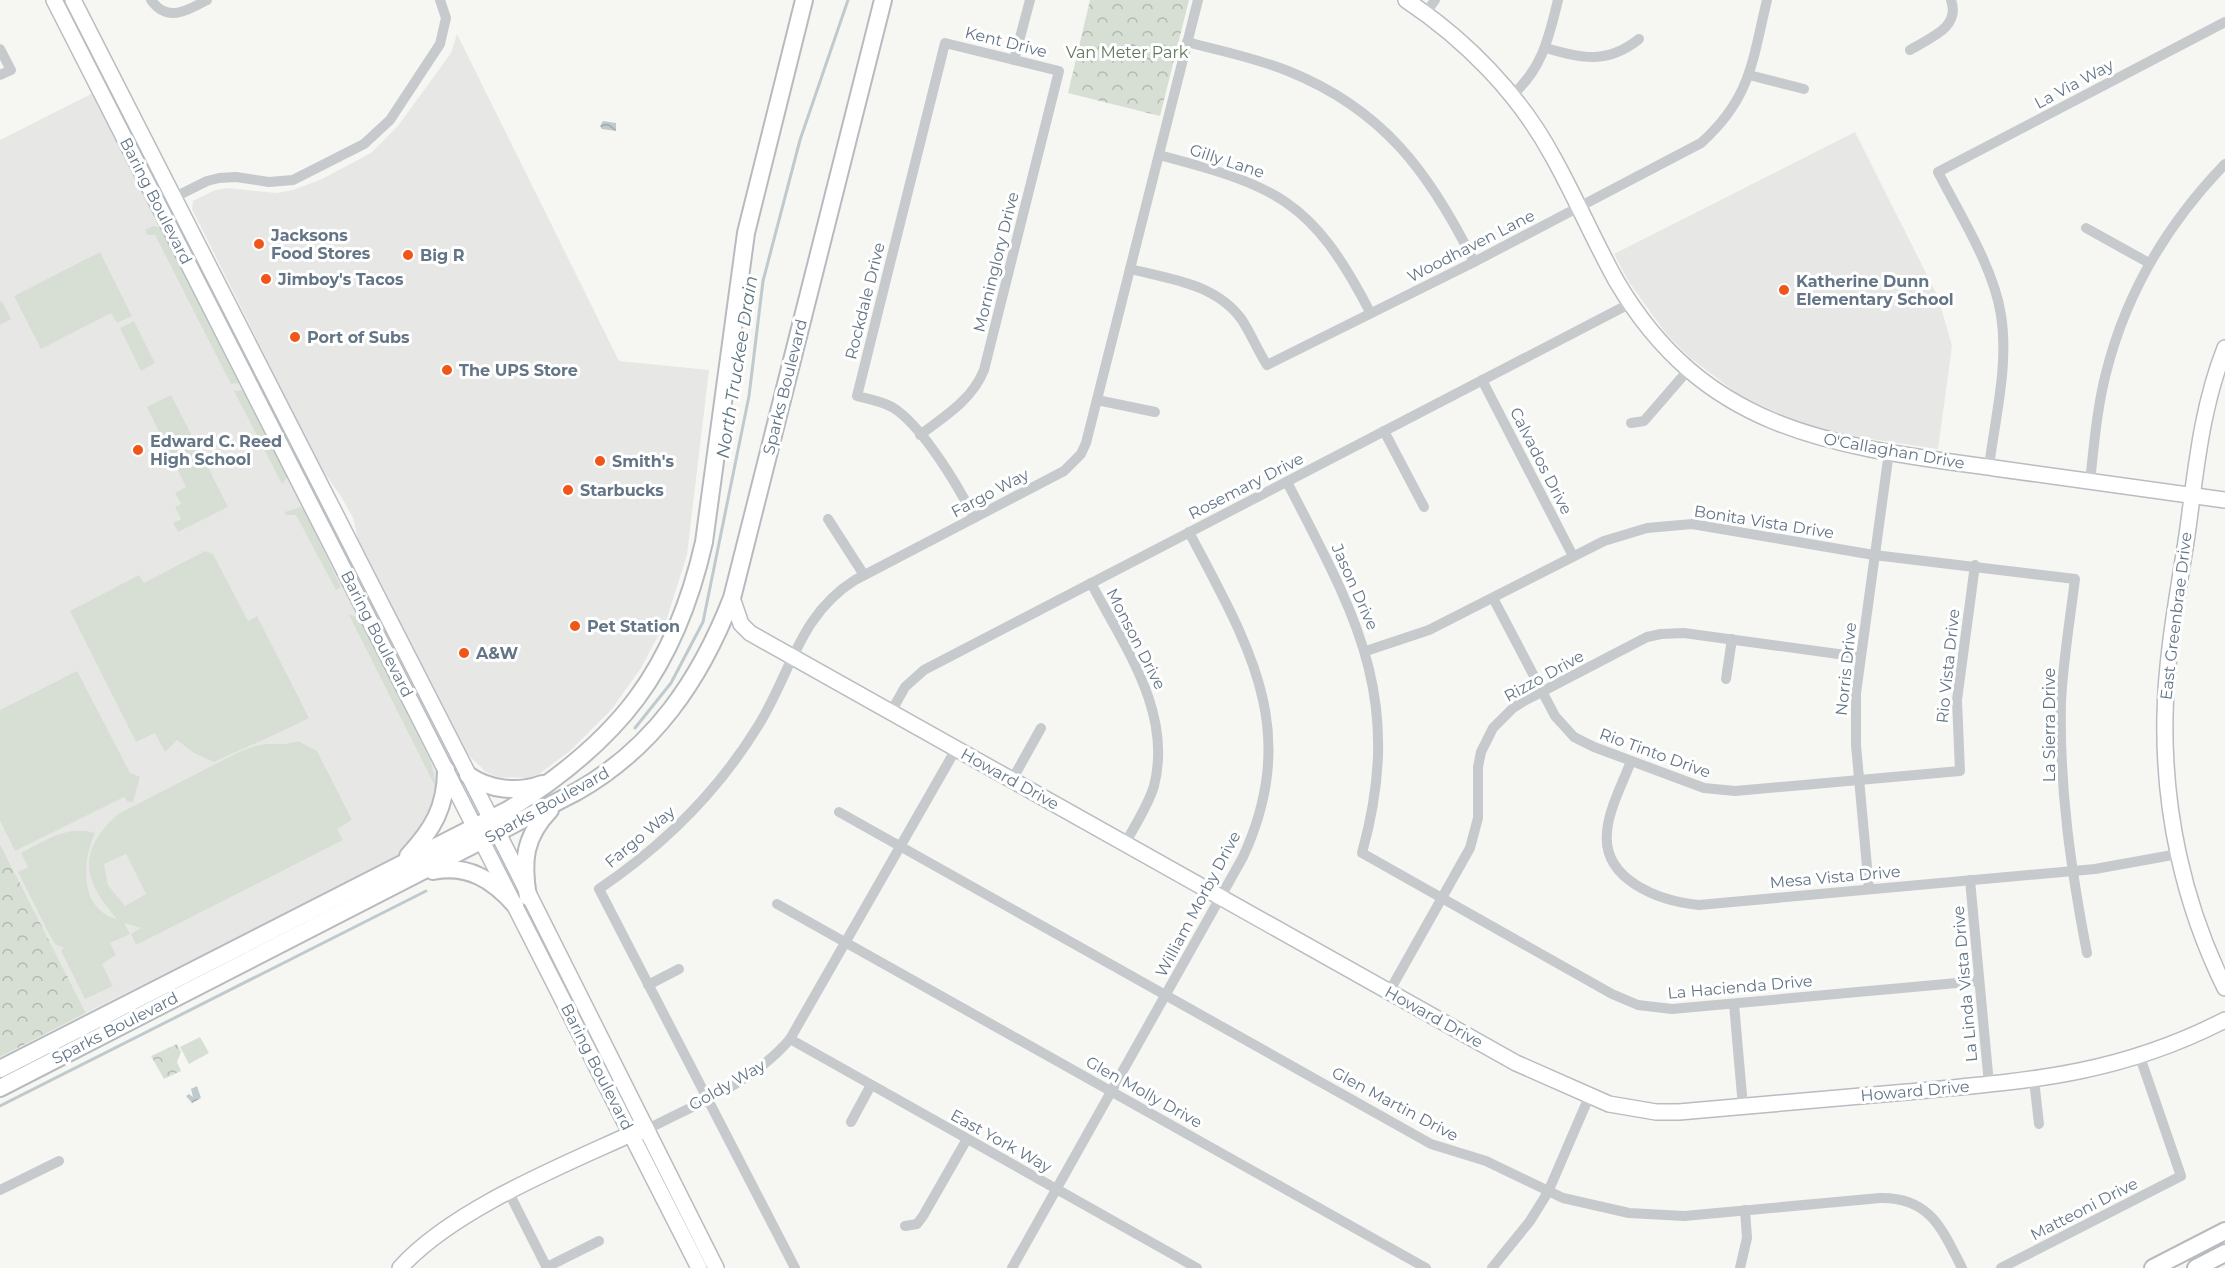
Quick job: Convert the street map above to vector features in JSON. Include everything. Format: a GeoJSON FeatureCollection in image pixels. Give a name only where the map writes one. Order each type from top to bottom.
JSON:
{"type":"FeatureCollection","features":[{"type":"Feature","properties":{"kind":"main road","name":"Sparks Boulevard"},"geometry":{"type":"LineString","coordinates":[[0,1088],[421,873],[486,830],[554,780],[602,738],[638,699],[674,639],[690,596],[704,542],[746,233],[804,0]]}},
{"type":"Feature","properties":{"kind":"main road","name":"Sparks Boulevard"},"geometry":{"type":"LineString","coordinates":[[0,1069],[402,864],[557,803],[616,767],[657,729],[702,667],[732,598],[883,0]]}},
{"type":"Feature","properties":{"kind":"main road"},"geometry":{"type":"LineString","coordinates":[[402,864],[438,819],[446,791],[446,770]]}},
{"type":"Feature","properties":{"kind":"main road"},"geometry":{"type":"LineString","coordinates":[[468,775],[484,784],[517,789],[534,787],[554,780]]}},
{"type":"Feature","properties":{"kind":"main road"},"geometry":{"type":"LineString","coordinates":[[421,873],[458,869],[473,873],[494,882],[521,901],[527,843],[540,820],[557,803]]}},
{"type":"Feature","properties":{"kind":"main road"},"geometry":{"type":"LineString","coordinates":[[68,1053],[79,1035],[79,1028]]}},
{"type":"Feature","properties":{"kind":"main road"},"geometry":{"type":"LineString","coordinates":[[2153,1268],[2225,1231]]}},
{"type":"Feature","properties":{"kind":"main road"},"geometry":{"type":"LineString","coordinates":[[2196,1268],[2225,1253]]}},
{"type":"Feature","properties":{"kind":"street","name":"Baring Boulevard"},"geometry":{"type":"LineString","coordinates":[[54,0],[446,770],[486,830],[639,1132],[716,1268]]}},
{"type":"Feature","properties":{"kind":"street","name":"Baring Boulevard"},"geometry":{"type":"LineString","coordinates":[[73,0],[468,775],[486,830]]}},
{"type":"Feature","properties":{"kind":"street"},"geometry":{"type":"LineString","coordinates":[[152,0],[157,9],[166,14],[185,12],[207,0]]}},
{"type":"Feature","properties":{"kind":"street"},"geometry":{"type":"LineString","coordinates":[[159,206],[207,181],[219,178],[236,177],[269,182],[293,180],[364,144],[390,120],[440,44],[446,27],[440,0]]}},
{"type":"Feature","properties":{"kind":"street"},"geometry":{"type":"LineString","coordinates":[[1014,60],[1030,0]]}},
{"type":"Feature","properties":{"kind":"street","name":"Fargo Way"},"geometry":{"type":"LineString","coordinates":[[648,985],[599,889],[675,830],[721,780],[760,724],[804,632],[825,603],[864,575],[1064,471],[1073,464],[1086,443],[1198,0]]}},
{"type":"Feature","properties":{"kind":"street","name":"O'Callaghan Drive"},"geometry":{"type":"LineString","coordinates":[[1406,0],[1426,13],[1469,49],[1511,96],[1552,155],[1631,303],[1652,331],[1689,369],[1732,400],[1781,425],[1833,442],[2090,482],[2225,500]]}},
{"type":"Feature","properties":{"kind":"street"},"geometry":{"type":"LineString","coordinates":[[1426,13],[1435,0]]}},
{"type":"Feature","properties":{"kind":"street"},"geometry":{"type":"LineString","coordinates":[[1511,96],[1525,84],[1546,48],[1558,0]]}},
{"type":"Feature","properties":{"kind":"street","name":"Woodhaven Lane"},"geometry":{"type":"LineString","coordinates":[[1130,268],[1198,286],[1223,300],[1243,322],[1267,365],[1474,262],[1701,143],[1735,106],[1749,75],[1767,0]]}},
{"type":"Feature","properties":{"kind":"street"},"geometry":{"type":"LineString","coordinates":[[1910,50],[1945,29],[1950,22],[1953,9],[1951,0]]}},
{"type":"Feature","properties":{"kind":"street","name":"La Via Way"},"geometry":{"type":"LineString","coordinates":[[1989,467],[2003,354],[2001,314],[1989,274],[1938,172],[2225,22]]}},
{"type":"Feature","properties":{"kind":"street"},"geometry":{"type":"LineString","coordinates":[[1546,48],[1577,57],[1603,58],[1628,48],[1639,39]]}},
{"type":"Feature","properties":{"kind":"street"},"geometry":{"type":"LineString","coordinates":[[1187,42],[1288,70],[1313,82],[1359,110],[1400,147],[1421,170],[1448,211],[1474,262]]}},
{"type":"Feature","properties":{"kind":"street","name":"Kent Drive"},"geometry":{"type":"LineString","coordinates":[[945,43],[1059,71]]}},
{"type":"Feature","properties":{"kind":"street","name":"Rockdale Drive"},"geometry":{"type":"LineString","coordinates":[[945,43],[857,396],[892,407],[920,435],[956,484],[974,518]]}},
{"type":"Feature","properties":{"kind":"street"},"geometry":{"type":"LineString","coordinates":[[0,49],[10,70],[0,75]]}},
{"type":"Feature","properties":{"kind":"street","name":"Morninglory Drive"},"geometry":{"type":"LineString","coordinates":[[920,435],[966,400],[980,381],[1059,71]]}},
{"type":"Feature","properties":{"kind":"street"},"geometry":{"type":"LineString","coordinates":[[1749,75],[1803,89]]}},
{"type":"Feature","properties":{"kind":"street","name":"Gilly Lane"},"geometry":{"type":"LineString","coordinates":[[1159,155],[1239,177],[1287,202],[1304,215],[1333,247],[1370,312]]}},
{"type":"Feature","properties":{"kind":"street"},"geometry":{"type":"LineString","coordinates":[[2090,482],[2105,373],[2125,312],[2149,263],[2189,204],[2225,164]]}},
{"type":"Feature","properties":{"kind":"street"},"geometry":{"type":"LineString","coordinates":[[2086,228],[2149,263]]}},
{"type":"Feature","properties":{"kind":"street","name":"Rosemary Drive"},"geometry":{"type":"LineString","coordinates":[[891,712],[905,687],[924,670],[1631,303]]}},
{"type":"Feature","properties":{"kind":"street","name":"East Greenbrae Drive"},"geometry":{"type":"LineString","coordinates":[[2225,348],[2205,406],[2167,672],[2164,714],[2168,789],[2178,854],[2194,912],[2225,988]]}},
{"type":"Feature","properties":{"kind":"street"},"geometry":{"type":"LineString","coordinates":[[1631,423],[1644,421],[1689,369]]}},
{"type":"Feature","properties":{"kind":"street","name":"Calvados Drive"},"geometry":{"type":"LineString","coordinates":[[1482,380],[1573,556]]}},
{"type":"Feature","properties":{"kind":"street"},"geometry":{"type":"LineString","coordinates":[[1097,399],[1155,412]]}},
{"type":"Feature","properties":{"kind":"street"},"geometry":{"type":"LineString","coordinates":[[1384,431],[1424,507]]}},
{"type":"Feature","properties":{"kind":"street","name":"Norris Drive"},"geometry":{"type":"LineString","coordinates":[[1869,889],[1855,720],[1860,657],[1889,452]]}},
{"type":"Feature","properties":{"kind":"street","name":"Jason Drive"},"geometry":{"type":"LineString","coordinates":[[1287,482],[1346,598],[1366,651],[1377,712],[1378,759],[1375,797],[1362,854]]}},
{"type":"Feature","properties":{"kind":"street"},"geometry":{"type":"LineString","coordinates":[[828,519],[864,575]]}},
{"type":"Feature","properties":{"kind":"street","name":"Bonita Vista Drive"},"geometry":{"type":"LineString","coordinates":[[1366,651],[1429,630],[1573,556],[1625,533],[1647,528],[1692,524],[1874,555],[2075,579]]}},
{"type":"Feature","properties":{"kind":"street","name":"William Morby Drive"},"geometry":{"type":"LineString","coordinates":[[1012,1268],[1244,854],[1261,807],[1266,780],[1268,729],[1260,680],[1252,657],[1189,532]]}},
{"type":"Feature","properties":{"kind":"street","name":"Rio Vista Drive"},"geometry":{"type":"LineString","coordinates":[[1960,771],[1957,700],[1975,566]]}},
{"type":"Feature","properties":{"kind":"street","name":"La Sierra Drive"},"geometry":{"type":"LineString","coordinates":[[2075,579],[2061,700],[2063,779],[2071,871],[2087,953]]}},
{"type":"Feature","properties":{"kind":"street","name":"Monson Drive"},"geometry":{"type":"LineString","coordinates":[[1091,583],[1143,684],[1156,718],[1157,770],[1153,788],[1125,844]]}},
{"type":"Feature","properties":{"kind":"street","name":"Howard Drive"},"geometry":{"type":"LineString","coordinates":[[732,598],[741,624],[750,633],[1516,1064],[1588,1097],[1632,1109],[1656,1112],[1743,1107],[2034,1080],[2104,1067],[2140,1057],[2225,1020]]}},
{"type":"Feature","properties":{"kind":"street","name":"Rio Tinto Drive"},"geometry":{"type":"LineString","coordinates":[[1493,598],[1555,716],[1574,737],[1631,761],[1720,790],[1960,771]]}},
{"type":"Feature","properties":{"kind":"street","name":"Rizzo Drive"},"geometry":{"type":"LineString","coordinates":[[1389,992],[1475,834],[1479,803],[1478,767],[1486,739],[1493,728],[1513,708],[1647,637],[1661,633],[1684,633],[1860,657]]}},
{"type":"Feature","properties":{"kind":"street"},"geometry":{"type":"LineString","coordinates":[[1726,679],[1732,639]]}},
{"type":"Feature","properties":{"kind":"street"},"geometry":{"type":"LineString","coordinates":[[1012,780],[1041,728]]}},
{"type":"Feature","properties":{"kind":"street","name":"Goldy Way"},"geometry":{"type":"LineString","coordinates":[[400,1268],[443,1230],[509,1193],[639,1132],[767,1064],[790,1039],[956,748]]}},
{"type":"Feature","properties":{"kind":"street","name":"Mesa Vista Drive"},"geometry":{"type":"LineString","coordinates":[[1631,761],[1610,819],[1607,841],[1613,862],[1620,872],[1637,886],[1675,901],[1699,905],[2071,871],[2132,864],[2178,854]]}},
{"type":"Feature","properties":{"kind":"street","name":"Glen Martin Drive"},"geometry":{"type":"LineString","coordinates":[[839,812],[1431,1144],[1486,1161],[1548,1192],[1592,1206],[1629,1213],[1683,1216],[1880,1198],[1903,1200],[1915,1204],[1941,1227],[1962,1268]]}},
{"type":"Feature","properties":{"kind":"street","name":"La Hacienda Drive"},"geometry":{"type":"LineString","coordinates":[[1362,854],[1623,999],[1655,1008],[1672,1009],[1734,1004],[1979,981]]}},
{"type":"Feature","properties":{"kind":"street","name":"La Linda Vista Drive"},"geometry":{"type":"LineString","coordinates":[[1970,880],[1989,1084]]}},
{"type":"Feature","properties":{"kind":"street","name":"Glen Molly Drive"},"geometry":{"type":"LineString","coordinates":[[777,904],[1426,1268]]}},
{"type":"Feature","properties":{"kind":"street"},"geometry":{"type":"LineString","coordinates":[[679,969],[648,985],[795,1268]]}},
{"type":"Feature","properties":{"kind":"street"},"geometry":{"type":"LineString","coordinates":[[1734,1004],[1743,1107]]}},
{"type":"Feature","properties":{"kind":"street","name":"East York Way"},"geometry":{"type":"LineString","coordinates":[[790,1039],[1197,1268]]}},
{"type":"Feature","properties":{"kind":"street","name":"Matteoni Drive"},"geometry":{"type":"LineString","coordinates":[[2001,1268],[2181,1176],[2140,1057]]}},
{"type":"Feature","properties":{"kind":"street"},"geometry":{"type":"LineString","coordinates":[[2034,1080],[2039,1124]]}},
{"type":"Feature","properties":{"kind":"street"},"geometry":{"type":"LineString","coordinates":[[851,1122],[871,1085]]}},
{"type":"Feature","properties":{"kind":"street"},"geometry":{"type":"LineString","coordinates":[[1492,1268],[1530,1221],[1548,1192],[1588,1097]]}},
{"type":"Feature","properties":{"kind":"street","name":"Baring Boulevard"},"geometry":{"type":"LineString","coordinates":[[639,1132],[699,1268]]}},
{"type":"Feature","properties":{"kind":"street"},"geometry":{"type":"LineString","coordinates":[[905,1226],[917,1224],[923,1216],[967,1139]]}},
{"type":"Feature","properties":{"kind":"street"},"geometry":{"type":"LineString","coordinates":[[0,1190],[59,1161]]}},
{"type":"Feature","properties":{"kind":"street"},"geometry":{"type":"LineString","coordinates":[[509,1193],[547,1268],[599,1241]]}},
{"type":"Feature","properties":{"kind":"street"},"geometry":{"type":"LineString","coordinates":[[1740,1268],[1747,1238],[1745,1210]]}},
{"type":"Feature","properties":{"kind":"shaded area"},"geometry":{"type":"Polygon","coordinates":[[[457,34],[619,361],[709,370],[687,555],[666,621],[641,668],[612,709],[570,751],[538,775],[528,778],[498,777],[486,772],[465,752],[359,543],[353,518],[321,468],[192,209],[193,201],[215,190],[228,188],[276,193],[293,190],[322,179],[371,153],[398,126],[451,53],[457,34]]]}},
{"type":"Feature","properties":{"kind":"shaded area","name":"Edward C. Reed High School"},"geometry":{"type":"Polygon","coordinates":[[[93,93],[439,772],[441,801],[409,848],[391,860],[86,1013],[0,844],[0,140],[93,93]]]}},
{"type":"Feature","properties":{"kind":"shaded area","name":"Katherine Dunn Elementary School"},"geometry":{"type":"Polygon","coordinates":[[[1855,132],[1938,297],[1952,346],[1938,449],[1830,433],[1797,422],[1739,395],[1689,357],[1667,335],[1629,282],[1614,254],[1855,132]]]}},
{"type":"Feature","properties":{"kind":"green space","name":"Van Meter Park"},"geometry":{"type":"Polygon","coordinates":[[[1090,0],[1189,0],[1160,116],[1068,93],[1090,0]]]}},
{"type":"Feature","properties":{"kind":"green space"},"geometry":{"type":"Polygon","coordinates":[[[153,226],[162,228],[239,383],[231,384],[155,235],[147,235],[145,230],[153,226]]]}},
{"type":"Feature","properties":{"kind":"green space"},"geometry":{"type":"Polygon","coordinates":[[[100,252],[132,316],[117,323],[111,313],[41,349],[14,296],[100,252]]]}},
{"type":"Feature","properties":{"kind":"green space"},"geometry":{"type":"Polygon","coordinates":[[[2,301],[11,319],[0,325],[0,302],[2,301]]]}},
{"type":"Feature","properties":{"kind":"green space"},"geometry":{"type":"Polygon","coordinates":[[[134,321],[155,363],[141,371],[120,328],[134,321]]]}},
{"type":"Feature","properties":{"kind":"green space"},"geometry":{"type":"Polygon","coordinates":[[[243,390],[285,473],[287,478],[282,484],[234,391],[243,390]]]}},
{"type":"Feature","properties":{"kind":"green space"},"geometry":{"type":"Polygon","coordinates":[[[171,395],[228,507],[178,532],[173,523],[181,519],[175,507],[181,504],[175,493],[186,487],[147,407],[171,395]]]}},
{"type":"Feature","properties":{"kind":"green space"},"geometry":{"type":"Polygon","coordinates":[[[300,507],[304,510],[341,587],[336,590],[296,515],[286,515],[285,512],[300,507]]]}},
{"type":"Feature","properties":{"kind":"green space"},"geometry":{"type":"Polygon","coordinates":[[[205,551],[213,554],[248,621],[257,616],[309,718],[214,762],[194,753],[177,740],[165,752],[155,733],[136,742],[70,611],[139,575],[144,583],[205,551]]]}},
{"type":"Feature","properties":{"kind":"green space"},"geometry":{"type":"Polygon","coordinates":[[[349,615],[360,619],[431,762],[437,790],[349,615]]]}},
{"type":"Feature","properties":{"kind":"green space"},"geometry":{"type":"Polygon","coordinates":[[[77,671],[130,773],[140,777],[133,802],[128,802],[124,797],[15,851],[0,821],[0,710],[77,671]]]}},
{"type":"Feature","properties":{"kind":"green space"},"geometry":{"type":"Polygon","coordinates":[[[298,741],[317,751],[352,820],[337,829],[343,840],[136,945],[131,934],[141,928],[124,923],[130,934],[110,943],[116,955],[102,964],[113,986],[85,999],[61,951],[64,948],[55,944],[50,936],[18,872],[28,867],[21,853],[66,832],[95,833],[86,870],[90,895],[105,914],[117,919],[97,892],[91,879],[89,866],[90,854],[95,841],[118,814],[243,750],[260,745],[298,741]],[[126,854],[104,864],[108,885],[125,906],[146,894],[126,854]]]}},
{"type":"Feature","properties":{"kind":"green space"},"geometry":{"type":"Polygon","coordinates":[[[0,844],[86,1013],[0,1057],[0,844]]]}},
{"type":"Feature","properties":{"kind":"green space"},"geometry":{"type":"Polygon","coordinates":[[[200,1037],[209,1053],[189,1064],[180,1047],[200,1037]]]}},
{"type":"Feature","properties":{"kind":"green space"},"geometry":{"type":"Polygon","coordinates":[[[177,1044],[181,1052],[177,1062],[181,1071],[164,1079],[151,1056],[177,1044]]]}},
{"type":"Feature","properties":{"kind":"water"},"geometry":{"type":"Polygon","coordinates":[[[603,121],[616,123],[616,131],[602,129],[600,126],[603,121]]]}},
{"type":"Feature","properties":{"kind":"water"},"geometry":{"type":"Polygon","coordinates":[[[197,1086],[201,1098],[192,1103],[186,1096],[189,1094],[193,1097],[191,1089],[197,1086]]]}},
{"type":"Feature","properties":{"kind":"waterway","name":"North Truckee Drain"},"geometry":{"type":"LineString","coordinates":[[635,728],[671,683],[703,622],[749,396],[763,281],[800,140],[848,0]]}},
{"type":"Feature","properties":{"kind":"waterway"},"geometry":{"type":"LineString","coordinates":[[0,1106],[426,891]]}},
{"type":"Feature","properties":{"kind":"place","name":"Jacksons Food Stores"},"geometry":{"type":"Point","coordinates":[259,244]}},
{"type":"Feature","properties":{"kind":"place","name":"Big R"},"geometry":{"type":"Point","coordinates":[408,255]}},
{"type":"Feature","properties":{"kind":"place","name":"Jimboy's Tacos"},"geometry":{"type":"Point","coordinates":[266,279]}},
{"type":"Feature","properties":{"kind":"place","name":"Katherine Dunn Elementary School"},"geometry":{"type":"Point","coordinates":[1784,290]}},
{"type":"Feature","properties":{"kind":"place","name":"Port of Subs"},"geometry":{"type":"Point","coordinates":[295,337]}},
{"type":"Feature","properties":{"kind":"place","name":"The UPS Store"},"geometry":{"type":"Point","coordinates":[447,370]}},
{"type":"Feature","properties":{"kind":"place","name":"Edward C. Reed High School"},"geometry":{"type":"Point","coordinates":[138,450]}},
{"type":"Feature","properties":{"kind":"place","name":"Smith's"},"geometry":{"type":"Point","coordinates":[600,461]}},
{"type":"Feature","properties":{"kind":"place","name":"Starbucks"},"geometry":{"type":"Point","coordinates":[568,490]}},
{"type":"Feature","properties":{"kind":"place","name":"Pet Station"},"geometry":{"type":"Point","coordinates":[575,626]}},
{"type":"Feature","properties":{"kind":"place","name":"A&W"},"geometry":{"type":"Point","coordinates":[464,653]}}]}
